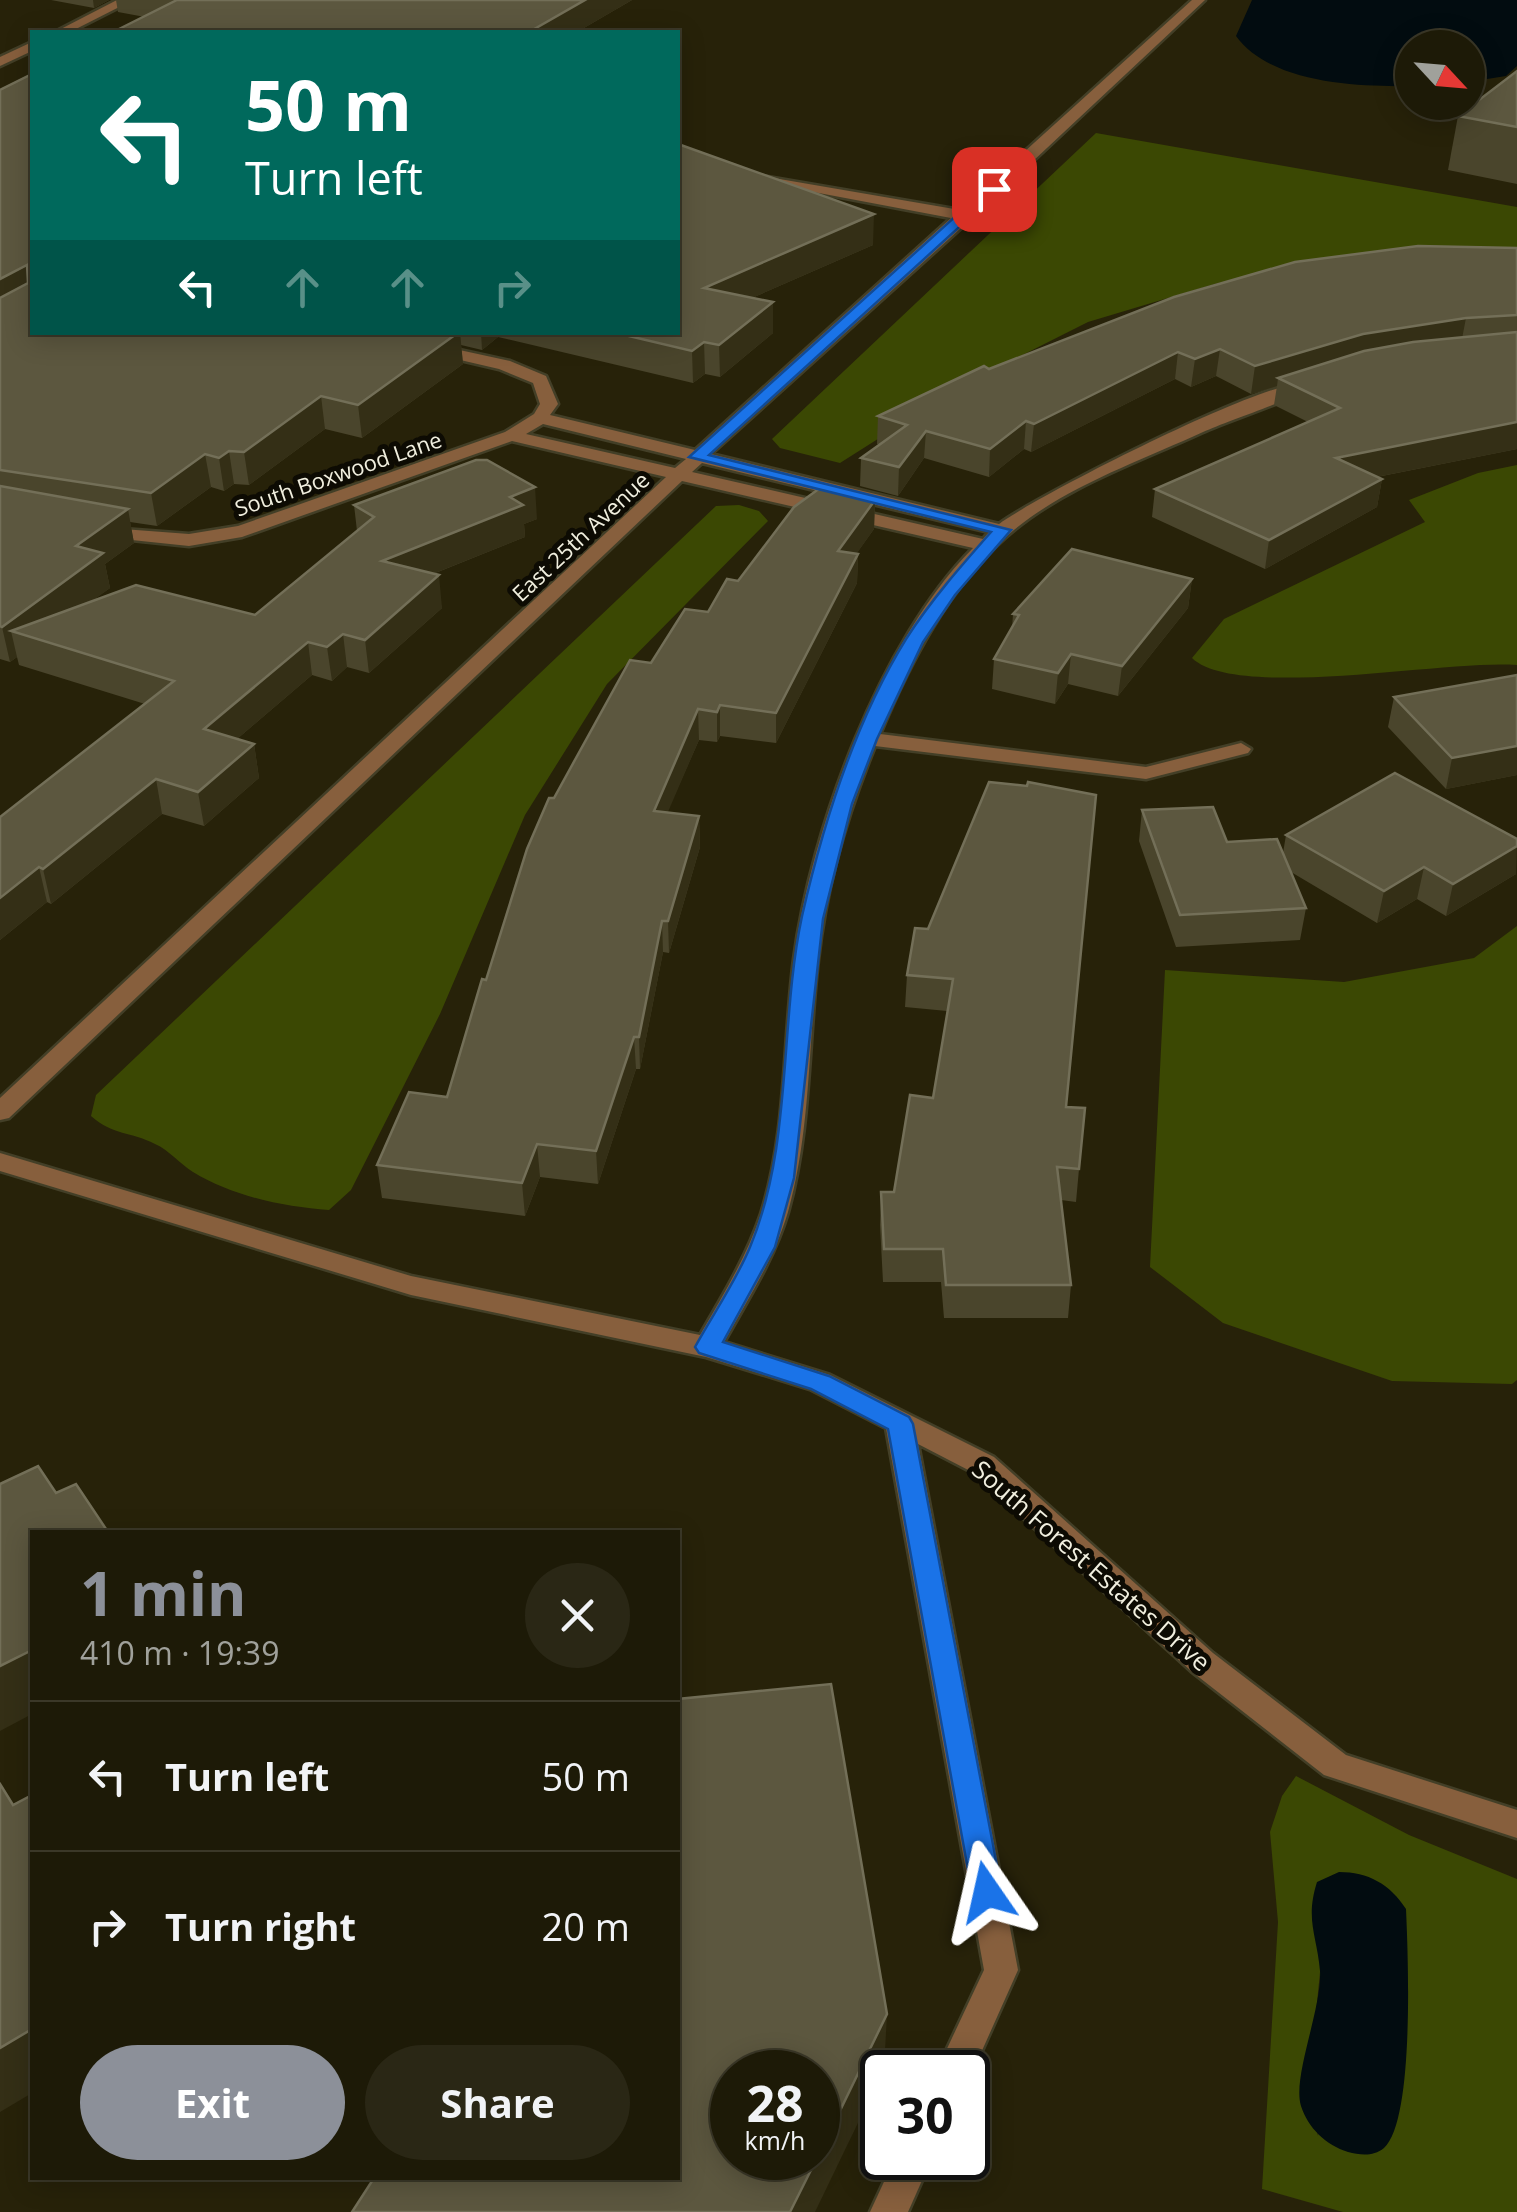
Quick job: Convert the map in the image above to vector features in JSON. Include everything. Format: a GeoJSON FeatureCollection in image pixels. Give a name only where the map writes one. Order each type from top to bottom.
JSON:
{"type":"FeatureCollection","features":[{"type":"Feature","properties":{"kind":"street"},"geometry":{"type":"LineString","coordinates":[[65,30],[127,0]]}},
{"type":"Feature","properties":{"kind":"street","name":"East 25th Avenue"},"geometry":{"type":"LineString","coordinates":[[0,1112],[678,474],[1199,0]]}},
{"type":"Feature","properties":{"kind":"street"},"geometry":{"type":"LineString","coordinates":[[0,62],[30,47]]}},
{"type":"Feature","properties":{"kind":"street"},"geometry":{"type":"LineString","coordinates":[[735,173],[966,216]]}},
{"type":"Feature","properties":{"kind":"street"},"geometry":{"type":"LineString","coordinates":[[414,345],[504,365],[540,380],[550,404],[540,418],[994,538]]}},
{"type":"Feature","properties":{"kind":"street"},"geometry":{"type":"LineString","coordinates":[[708,1347],[762,1247],[782,1178],[812,919],[842,804],[914,642],[994,538],[1045,502],[1267,396],[1323,379]]}},
{"type":"Feature","properties":{"kind":"street","name":"South Boxwood Lane"},"geometry":{"type":"LineString","coordinates":[[89,528],[189,540],[242,531],[510,436],[540,418]]}},
{"type":"Feature","properties":{"kind":"street"},"geometry":{"type":"LineString","coordinates":[[510,436],[994,538]]}},
{"type":"Feature","properties":{"kind":"street"},"geometry":{"type":"LineString","coordinates":[[868,739],[1146,773],[1241,749]]}},
{"type":"Feature","properties":{"kind":"street","name":"South Forest Estates Drive"},"geometry":{"type":"LineString","coordinates":[[0,1162],[411,1285],[708,1347],[820,1382],[984,1465],[1202,1662],[1335,1765],[1517,1824]]}},
{"type":"Feature","properties":{"kind":"street"},"geometry":{"type":"LineString","coordinates":[[900,1424],[1002,1970],[964,2050]]}},
{"type":"Feature","properties":{"kind":"street"},"geometry":{"type":"LineString","coordinates":[[889,2212],[904,2180]]}},
{"type":"Feature","properties":{"kind":"green space"},"geometry":{"type":"Polygon","coordinates":[[[1096,133],[1517,207],[1517,253],[1391,253],[1218,283],[1088,322],[963,385],[840,463],[780,448],[772,439],[1096,133]]]}},
{"type":"Feature","properties":{"kind":"green space"},"geometry":{"type":"Polygon","coordinates":[[[1517,465],[1517,665],[1296,678],[1216,670],[1192,658],[1224,619],[1425,522],[1409,500],[1478,473],[1517,465]]]}},
{"type":"Feature","properties":{"kind":"green space"},"geometry":{"type":"Polygon","coordinates":[[[739,505],[759,511],[768,521],[607,684],[525,815],[440,1014],[351,1190],[329,1210],[259,1199],[224,1188],[188,1169],[160,1147],[107,1127],[91,1116],[96,1095],[716,506],[739,505]]]}},
{"type":"Feature","properties":{"kind":"green space"},"geometry":{"type":"Polygon","coordinates":[[[1517,926],[1517,1380],[1512,1384],[1392,1381],[1223,1323],[1150,1267],[1165,970],[1344,982],[1474,958],[1517,926]]]}},
{"type":"Feature","properties":{"kind":"green space"},"geometry":{"type":"Polygon","coordinates":[[[1296,1776],[1409,1835],[1517,1879],[1517,2212],[1343,2212],[1262,2189],[1278,1922],[1270,1832],[1282,1796],[1296,1776]],[[1320,1972],[1315,2023],[1303,2072],[1318,2136],[1320,1972]]]}},
{"type":"Feature","properties":{"kind":"shaded area"},"geometry":{"type":"Polygon","coordinates":[[[1252,0],[1517,0],[1517,66],[1506,76],[1485,79],[1485,30],[1395,30],[1395,86],[1342,83],[1293,73],[1251,52],[1236,36],[1252,0]]]}},
{"type":"Feature","properties":{"kind":"shaded area"},"geometry":{"type":"Polygon","coordinates":[[[1339,1872],[1377,1881],[1406,1909],[1407,2035],[1401,2105],[1394,2131],[1384,2148],[1375,2153],[1340,2149],[1319,2135],[1304,2114],[1299,2093],[1319,1987],[1312,1917],[1314,1895],[1317,1882],[1339,1872]]]}},
{"type":"Feature","properties":{"kind":"building"},"geometry":{"type":"Polygon","coordinates":[[[177,0],[585,0],[532,30],[117,30],[177,0]]]}},
{"type":"Feature","properties":{"kind":"building"},"geometry":{"type":"Polygon","coordinates":[[[1517,71],[1517,127],[1479,120],[1485,120],[1485,95],[1517,71]]]}},
{"type":"Feature","properties":{"kind":"building"},"geometry":{"type":"Polygon","coordinates":[[[30,75],[30,335],[455,335],[358,405],[321,396],[244,452],[229,451],[219,458],[205,454],[151,493],[0,470],[0,298],[28,283],[27,265],[0,279],[0,90],[30,75]]]}},
{"type":"Feature","properties":{"kind":"building"},"geometry":{"type":"Polygon","coordinates":[[[680,145],[874,214],[704,288],[773,302],[719,345],[704,342],[692,351],[625,335],[680,335],[680,145]]]}},
{"type":"Feature","properties":{"kind":"building"},"geometry":{"type":"Polygon","coordinates":[[[1418,246],[1517,248],[1517,315],[1466,318],[1363,334],[1255,366],[1220,349],[1195,359],[1178,352],[1034,424],[1026,421],[990,449],[926,431],[899,467],[861,458],[907,425],[878,416],[984,366],[989,369],[1174,297],[1295,262],[1418,246]]]}},
{"type":"Feature","properties":{"kind":"building"},"geometry":{"type":"Polygon","coordinates":[[[1517,332],[1517,422],[1336,458],[1382,479],[1269,540],[1155,489],[1340,408],[1278,378],[1364,351],[1517,332]]]}},
{"type":"Feature","properties":{"kind":"building"},"geometry":{"type":"Polygon","coordinates":[[[476,460],[487,460],[535,487],[510,497],[523,505],[382,561],[439,575],[365,640],[343,634],[327,647],[308,642],[204,729],[254,744],[198,792],[156,779],[43,869],[39,867],[0,898],[0,817],[174,681],[11,631],[136,585],[255,615],[374,517],[354,505],[476,460]]]}},
{"type":"Feature","properties":{"kind":"building"},"geometry":{"type":"Polygon","coordinates":[[[0,486],[128,509],[76,546],[103,553],[2,627],[0,626],[0,486]]]}},
{"type":"Feature","properties":{"kind":"building"},"geometry":{"type":"Polygon","coordinates":[[[820,488],[875,500],[838,551],[858,554],[776,713],[720,705],[717,712],[698,709],[654,811],[699,816],[668,921],[662,921],[639,1037],[634,1037],[596,1151],[537,1144],[522,1183],[377,1165],[409,1092],[447,1097],[527,849],[549,798],[554,798],[630,660],[651,663],[685,609],[708,612],[727,579],[738,581],[794,507],[820,488]]]}},
{"type":"Feature","properties":{"kind":"building"},"geometry":{"type":"Polygon","coordinates":[[[1072,549],[1192,579],[1122,666],[1071,654],[1058,673],[994,659],[1019,615],[1013,614],[1072,549]]]}},
{"type":"Feature","properties":{"kind":"building"},"geometry":{"type":"Polygon","coordinates":[[[1517,675],[1517,746],[1452,758],[1394,697],[1517,675]]]}},
{"type":"Feature","properties":{"kind":"building"},"geometry":{"type":"Polygon","coordinates":[[[1395,773],[1517,839],[1517,846],[1453,884],[1424,867],[1384,891],[1286,835],[1395,773]]]}},
{"type":"Feature","properties":{"kind":"building"},"geometry":{"type":"Polygon","coordinates":[[[989,782],[1027,786],[1028,782],[1096,795],[1066,1107],[1085,1108],[1079,1169],[1057,1167],[1071,1285],[946,1285],[943,1249],[884,1249],[881,1192],[894,1192],[910,1095],[933,1098],[953,979],[907,975],[915,928],[928,929],[989,782]]]}},
{"type":"Feature","properties":{"kind":"building"},"geometry":{"type":"Polygon","coordinates":[[[1213,807],[1227,842],[1277,839],[1306,908],[1180,915],[1142,810],[1213,807]]]}},
{"type":"Feature","properties":{"kind":"building"},"geometry":{"type":"Polygon","coordinates":[[[38,1466],[56,1493],[76,1484],[107,1530],[30,1530],[30,1651],[0,1666],[0,1484],[38,1466]]]}},
{"type":"Feature","properties":{"kind":"building"},"geometry":{"type":"Polygon","coordinates":[[[831,1684],[887,2014],[870,2050],[860,2050],[860,2070],[840,2111],[840,2050],[710,2050],[710,2180],[806,2180],[790,2212],[352,2212],[373,2180],[680,2180],[680,1699],[831,1684]]]}},
{"type":"Feature","properties":{"kind":"building"},"geometry":{"type":"Polygon","coordinates":[[[0,1784],[13,1805],[30,1796],[30,2030],[0,2048],[0,1784]]]}},
{"type":"Feature","properties":{"kind":"route"},"geometry":{"type":"LineString","coordinates":[[987,1892],[900,1424],[820,1382],[708,1347],[762,1247],[782,1178],[812,919],[842,804],[914,642],[948,592],[1002,530],[697,457],[994,189]]}}]}
